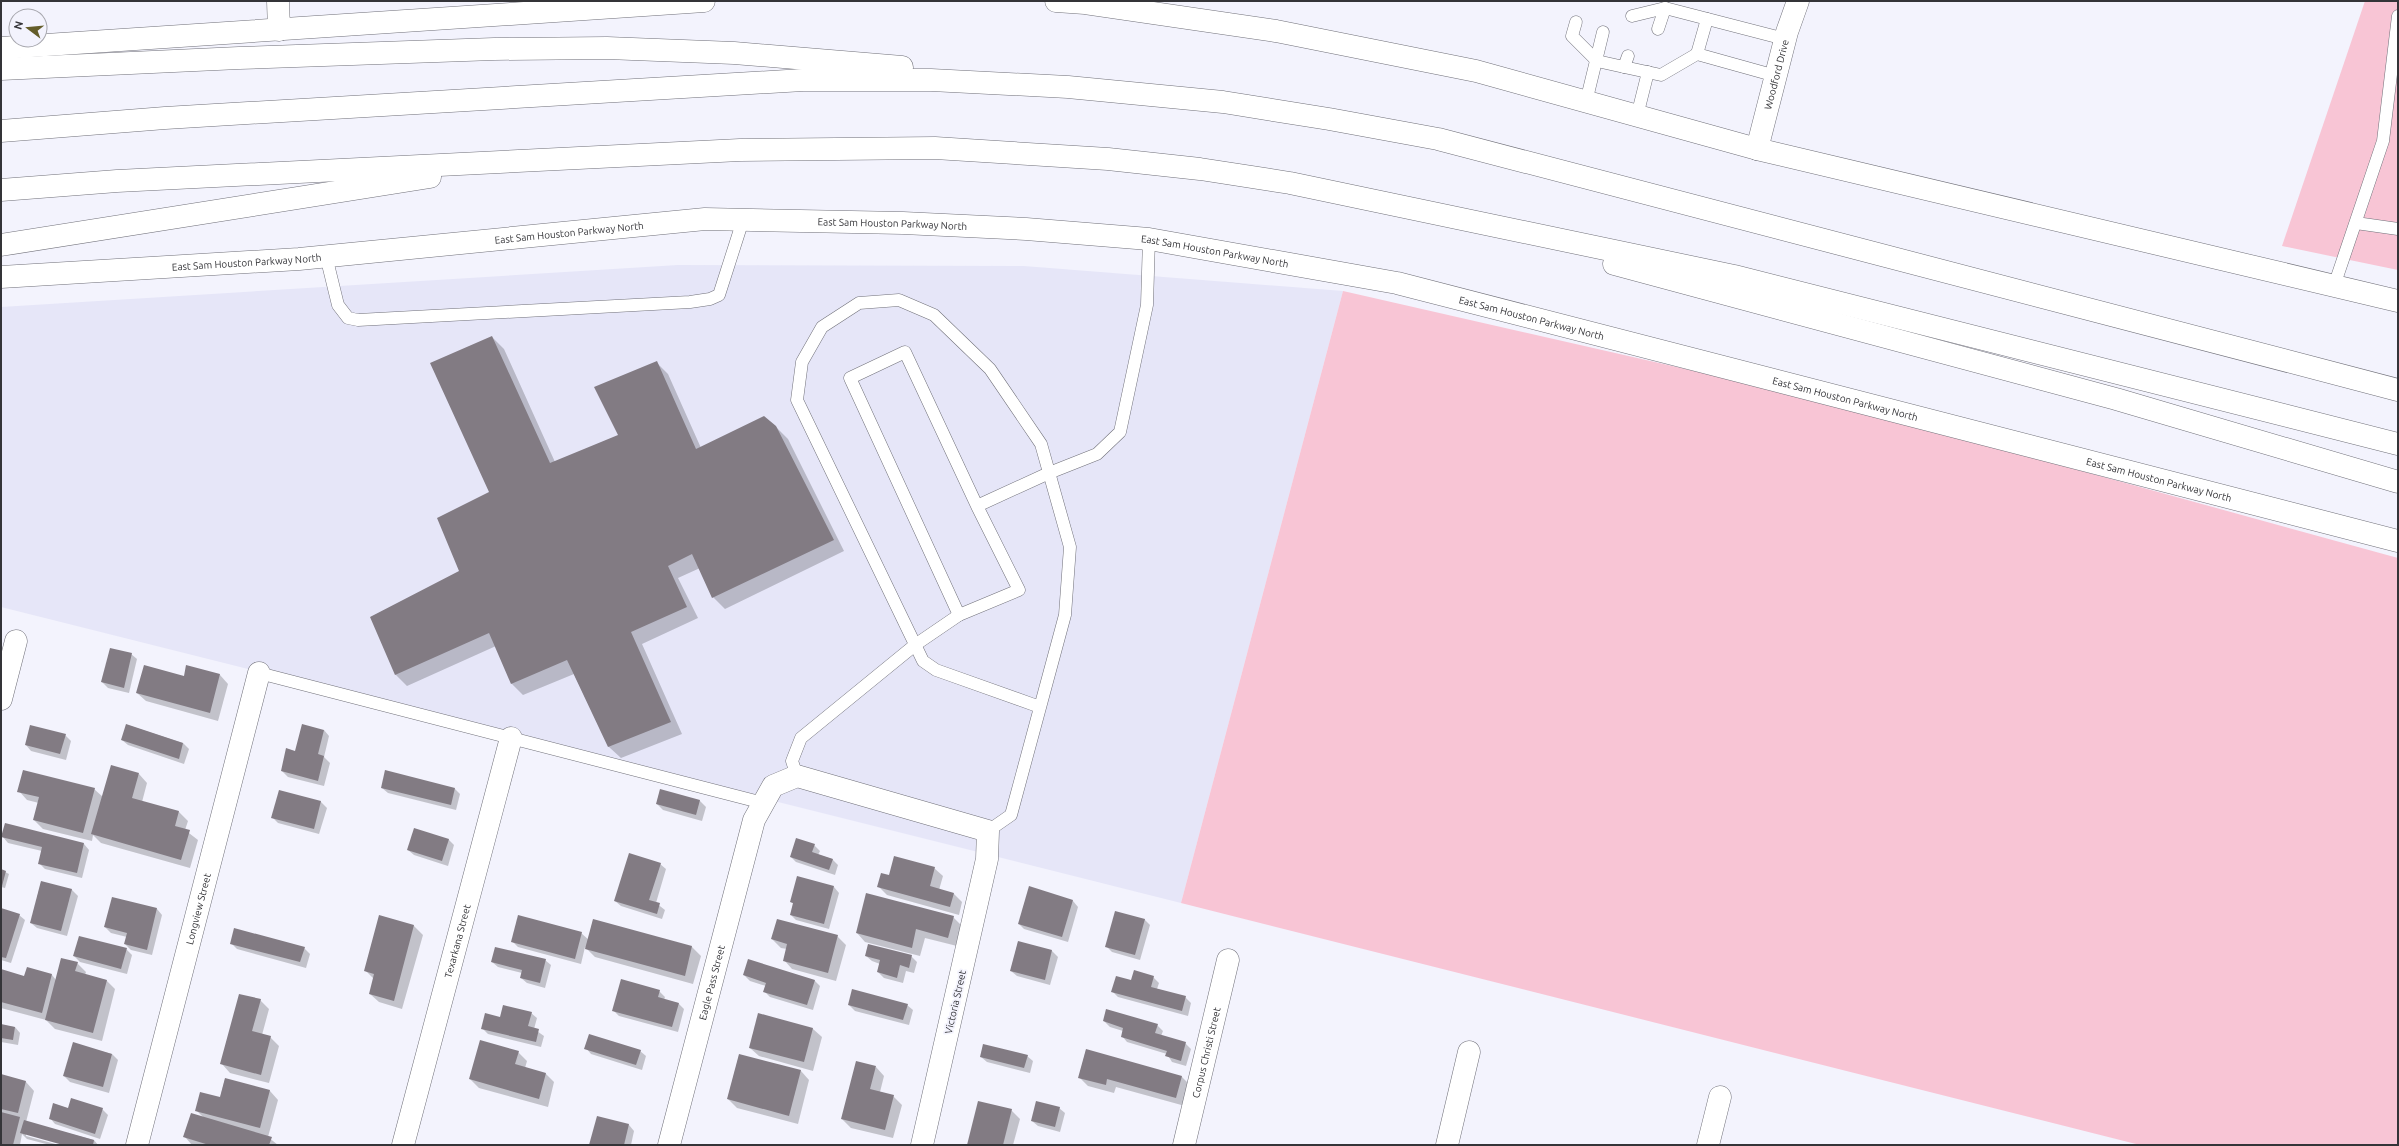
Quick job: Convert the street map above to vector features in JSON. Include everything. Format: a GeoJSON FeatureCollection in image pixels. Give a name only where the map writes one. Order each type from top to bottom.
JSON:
{"type":"FeatureCollection","features":[{"type":"Feature","properties":{"kind":"main road"},"geometry":{"type":"LineString","coordinates":[[278,1],[279,30]]}},
{"type":"Feature","properties":{"kind":"main road"},"geometry":{"type":"LineString","coordinates":[[1,48],[704,1]]}},
{"type":"Feature","properties":{"kind":"main road"},"geometry":{"type":"LineString","coordinates":[[1056,1],[1085,3],[1276,31],[1476,71],[1757,149],[2398,301]]}},
{"type":"Feature","properties":{"kind":"main road","name":"Woodford Drive"},"geometry":{"type":"LineString","coordinates":[[1757,149],[1785,39],[1798,1]]}},
{"type":"Feature","properties":{"kind":"main road"},"geometry":{"type":"LineString","coordinates":[[1,69],[246,57],[494,49],[606,48],[734,53],[880,65],[1068,87],[1223,102],[1329,118],[1438,139],[2394,388]]}},
{"type":"Feature","properties":{"kind":"main road"},"geometry":{"type":"LineString","coordinates":[[1,131],[212,115],[803,80],[931,80],[1068,87]]}},
{"type":"Feature","properties":{"kind":"main road"},"geometry":{"type":"LineString","coordinates":[[1,190],[117,181],[546,159],[740,150],[850,148],[1016,152],[1200,169],[1385,201],[1734,276],[2398,444]]}},
{"type":"Feature","properties":{"kind":"main road"},"geometry":{"type":"LineString","coordinates":[[1,245],[546,159]]}},
{"type":"Feature","properties":{"kind":"main road"},"geometry":{"type":"LineString","coordinates":[[1385,201],[2116,399],[2398,482]]}},
{"type":"Feature","properties":{"kind":"main road","name":"East Sam Houston Parkway North"},"geometry":{"type":"LineString","coordinates":[[1,277],[326,256],[705,219],[918,224],[1026,229],[1149,239],[1397,283],[2398,541]]}},
{"type":"Feature","properties":{"kind":"main road"},"geometry":{"type":"LineString","coordinates":[[1,699],[16,641]]}},
{"type":"Feature","properties":{"kind":"main road","name":"Longview Street"},"geometry":{"type":"LineString","coordinates":[[137,1145],[259,673]]}},
{"type":"Feature","properties":{"kind":"main road","name":"Texarkana Street"},"geometry":{"type":"LineString","coordinates":[[403,1145],[510,738]]}},
{"type":"Feature","properties":{"kind":"main road"},"geometry":{"type":"LineString","coordinates":[[797,776],[988,831]]}},
{"type":"Feature","properties":{"kind":"main road","name":"Eagle Pass Street"},"geometry":{"type":"LineString","coordinates":[[669,1145],[759,812],[773,786],[797,776]]}},
{"type":"Feature","properties":{"kind":"main road","name":"Victoria Street"},"geometry":{"type":"LineString","coordinates":[[922,1145],[987,858],[988,831]]}},
{"type":"Feature","properties":{"kind":"main road","name":"Corpus Christi Street"},"geometry":{"type":"LineString","coordinates":[[1184,1145],[1228,960]]}},
{"type":"Feature","properties":{"kind":"main road"},"geometry":{"type":"LineString","coordinates":[[1447,1145],[1469,1052]]}},
{"type":"Feature","properties":{"kind":"main road"},"geometry":{"type":"LineString","coordinates":[[1708,1145],[1720,1098]]}},
{"type":"Feature","properties":{"kind":"lane"},"geometry":{"type":"LineString","coordinates":[[1632,16],[1665,8],[1785,39]]}},
{"type":"Feature","properties":{"kind":"lane"},"geometry":{"type":"LineString","coordinates":[[1658,29],[1665,8]]}},
{"type":"Feature","properties":{"kind":"lane"},"geometry":{"type":"LineString","coordinates":[[2334,286],[2383,141],[2398,16]]}},
{"type":"Feature","properties":{"kind":"lane"},"geometry":{"type":"LineString","coordinates":[[1576,22],[1572,36],[1597,61],[1626,62],[1648,72],[1662,75],[1697,54],[1707,19]]}},
{"type":"Feature","properties":{"kind":"lane"},"geometry":{"type":"LineString","coordinates":[[1586,102],[1603,32]]}},
{"type":"Feature","properties":{"kind":"lane"},"geometry":{"type":"LineString","coordinates":[[1697,54],[1776,76]]}},
{"type":"Feature","properties":{"kind":"lane"},"geometry":{"type":"LineString","coordinates":[[1637,116],[1648,72]]}},
{"type":"Feature","properties":{"kind":"lane"},"geometry":{"type":"LineString","coordinates":[[326,256],[338,305],[348,318],[358,320],[690,302],[710,299],[719,295],[743,220]]}},
{"type":"Feature","properties":{"kind":"lane"},"geometry":{"type":"LineString","coordinates":[[2356,223],[2398,228]]}},
{"type":"Feature","properties":{"kind":"lane"},"geometry":{"type":"LineString","coordinates":[[977,506],[1049,473],[1097,454],[1120,432],[1147,305],[1149,239]]}},
{"type":"Feature","properties":{"kind":"lane"},"geometry":{"type":"LineString","coordinates":[[988,831],[1011,815],[1065,615],[1070,547],[1041,444],[990,369],[934,315],[899,300],[859,304],[822,327],[802,362],[797,400],[923,661],[936,670],[1040,707]]}},
{"type":"Feature","properties":{"kind":"lane"},"geometry":{"type":"LineString","coordinates":[[797,776],[792,761],[801,738],[915,645],[959,614],[1019,590],[977,506],[905,352],[850,378],[959,614]]}},
{"type":"Feature","properties":{"kind":"lane"},"geometry":{"type":"LineString","coordinates":[[259,673],[510,738],[759,812]]}},
{"type":"Feature","properties":{"kind":"shaded area"},"geometry":{"type":"Polygon","coordinates":[[[2365,1],[2398,1],[2398,270],[2282,246],[2365,1]]]}},
{"type":"Feature","properties":{"kind":"shaded area"},"geometry":{"type":"Polygon","coordinates":[[[678,265],[1024,266],[1343,291],[1181,903],[1,607],[1,307],[678,265]]]}},
{"type":"Feature","properties":{"kind":"shaded area"},"geometry":{"type":"Polygon","coordinates":[[[1343,291],[1835,403],[2398,558],[2398,1145],[2140,1145],[1181,903],[1343,291]]]}},
{"type":"Feature","properties":{"kind":"building"},"geometry":{"type":"Polygon","coordinates":[[[492,336],[550,463],[618,435],[594,387],[657,361],[696,449],[764,416],[776,426],[834,540],[712,598],[692,554],[668,566],[687,607],[631,632],[671,722],[608,747],[567,660],[511,684],[489,633],[395,675],[370,617],[459,571],[437,518],[489,492],[430,363],[492,336]]]}},
{"type":"Feature","properties":{"kind":"building"},"geometry":{"type":"Polygon","coordinates":[[[110,648],[132,653],[124,688],[101,682],[110,648]]]}},
{"type":"Feature","properties":{"kind":"building"},"geometry":{"type":"Polygon","coordinates":[[[144,665],[184,676],[186,665],[220,674],[210,713],[136,693],[144,665]]]}},
{"type":"Feature","properties":{"kind":"building"},"geometry":{"type":"Polygon","coordinates":[[[126,724],[183,743],[179,759],[121,740],[126,724]]]}},
{"type":"Feature","properties":{"kind":"building"},"geometry":{"type":"Polygon","coordinates":[[[302,724],[324,730],[318,754],[324,756],[318,781],[281,771],[286,748],[295,751],[302,724]]]}},
{"type":"Feature","properties":{"kind":"building"},"geometry":{"type":"Polygon","coordinates":[[[30,725],[66,734],[60,754],[25,745],[30,725]]]}},
{"type":"Feature","properties":{"kind":"building"},"geometry":{"type":"Polygon","coordinates":[[[111,765],[139,773],[132,798],[179,811],[175,826],[190,830],[181,860],[91,834],[111,765]]]}},
{"type":"Feature","properties":{"kind":"building"},"geometry":{"type":"Polygon","coordinates":[[[23,770],[95,788],[83,833],[33,820],[39,797],[17,792],[23,770]]]}},
{"type":"Feature","properties":{"kind":"building"},"geometry":{"type":"Polygon","coordinates":[[[385,770],[455,788],[451,805],[381,788],[385,770]]]}},
{"type":"Feature","properties":{"kind":"building"},"geometry":{"type":"Polygon","coordinates":[[[660,789],[700,800],[696,815],[656,804],[660,789]]]}},
{"type":"Feature","properties":{"kind":"building"},"geometry":{"type":"Polygon","coordinates":[[[279,790],[321,801],[314,829],[271,818],[279,790]]]}},
{"type":"Feature","properties":{"kind":"building"},"geometry":{"type":"Polygon","coordinates":[[[5,823],[84,843],[77,873],[38,864],[42,847],[1,837],[5,823]]]}},
{"type":"Feature","properties":{"kind":"building"},"geometry":{"type":"Polygon","coordinates":[[[414,828],[449,839],[442,861],[407,850],[414,828]]]}},
{"type":"Feature","properties":{"kind":"building"},"geometry":{"type":"Polygon","coordinates":[[[796,838],[815,844],[812,852],[833,859],[829,870],[790,857],[796,838]]]}},
{"type":"Feature","properties":{"kind":"building"},"geometry":{"type":"Polygon","coordinates":[[[629,853],[661,863],[649,900],[660,903],[657,914],[614,901],[629,853]]]}},
{"type":"Feature","properties":{"kind":"building"},"geometry":{"type":"Polygon","coordinates":[[[894,856],[935,867],[930,886],[954,893],[950,907],[877,887],[881,873],[889,875],[894,856]]]}},
{"type":"Feature","properties":{"kind":"building"},"geometry":{"type":"Polygon","coordinates":[[[1,869],[6,871],[2,886],[1,886],[1,869]]]}},
{"type":"Feature","properties":{"kind":"building"},"geometry":{"type":"Polygon","coordinates":[[[797,876],[834,886],[824,924],[790,915],[793,903],[790,902],[797,876]]]}},
{"type":"Feature","properties":{"kind":"building"},"geometry":{"type":"Polygon","coordinates":[[[41,881],[72,889],[61,931],[30,923],[41,881]]]}},
{"type":"Feature","properties":{"kind":"building"},"geometry":{"type":"Polygon","coordinates":[[[1029,886],[1073,900],[1062,937],[1018,924],[1029,886]]]}},
{"type":"Feature","properties":{"kind":"building"},"geometry":{"type":"Polygon","coordinates":[[[866,893],[954,916],[948,938],[916,929],[912,948],[856,933],[866,893]]]}},
{"type":"Feature","properties":{"kind":"building"},"geometry":{"type":"Polygon","coordinates":[[[112,897],[157,908],[147,950],[124,944],[127,933],[104,927],[112,897]]]}},
{"type":"Feature","properties":{"kind":"building"},"geometry":{"type":"Polygon","coordinates":[[[1,908],[20,914],[6,958],[1,957],[1,908]]]}},
{"type":"Feature","properties":{"kind":"building"},"geometry":{"type":"Polygon","coordinates":[[[1115,911],[1145,919],[1135,955],[1105,947],[1115,911]]]}},
{"type":"Feature","properties":{"kind":"building"},"geometry":{"type":"Polygon","coordinates":[[[379,915],[414,925],[394,1001],[369,994],[374,974],[364,971],[379,915]]]}},
{"type":"Feature","properties":{"kind":"building"},"geometry":{"type":"Polygon","coordinates":[[[518,915],[582,932],[575,959],[511,942],[518,915]]]}},
{"type":"Feature","properties":{"kind":"building"},"geometry":{"type":"Polygon","coordinates":[[[593,919],[692,946],[685,976],[585,949],[593,919]]]}},
{"type":"Feature","properties":{"kind":"building"},"geometry":{"type":"Polygon","coordinates":[[[777,919],[838,935],[828,973],[783,961],[787,944],[771,939],[777,919]]]}},
{"type":"Feature","properties":{"kind":"building"},"geometry":{"type":"Polygon","coordinates":[[[234,928],[305,947],[300,962],[230,944],[234,928]]]}},
{"type":"Feature","properties":{"kind":"building"},"geometry":{"type":"Polygon","coordinates":[[[79,936],[127,948],[121,969],[73,956],[79,936]]]}},
{"type":"Feature","properties":{"kind":"building"},"geometry":{"type":"Polygon","coordinates":[[[1018,941],[1052,950],[1045,980],[1010,971],[1018,941]]]}},
{"type":"Feature","properties":{"kind":"building"},"geometry":{"type":"Polygon","coordinates":[[[868,944],[912,955],[909,968],[900,965],[897,978],[877,972],[880,960],[865,956],[868,944]]]}},
{"type":"Feature","properties":{"kind":"building"},"geometry":{"type":"Polygon","coordinates":[[[495,947],[546,959],[540,983],[520,978],[522,970],[491,962],[495,947]]]}},
{"type":"Feature","properties":{"kind":"building"},"geometry":{"type":"Polygon","coordinates":[[[61,958],[78,962],[75,971],[107,980],[93,1033],[45,1020],[61,958]]]}},
{"type":"Feature","properties":{"kind":"building"},"geometry":{"type":"Polygon","coordinates":[[[748,959],[815,980],[807,1005],[763,992],[766,983],[743,975],[748,959]]]}},
{"type":"Feature","properties":{"kind":"building"},"geometry":{"type":"Polygon","coordinates":[[[27,967],[52,974],[42,1013],[1,1002],[1,969],[24,976],[27,967]]]}},
{"type":"Feature","properties":{"kind":"building"},"geometry":{"type":"Polygon","coordinates":[[[1134,970],[1154,976],[1151,987],[1186,996],[1182,1011],[1111,992],[1116,976],[1131,980],[1134,970]]]}},
{"type":"Feature","properties":{"kind":"building"},"geometry":{"type":"Polygon","coordinates":[[[621,979],[660,990],[658,997],[679,1003],[672,1027],[612,1011],[621,979]]]}},
{"type":"Feature","properties":{"kind":"building"},"geometry":{"type":"Polygon","coordinates":[[[852,989],[908,1004],[903,1020],[848,1005],[852,989]]]}},
{"type":"Feature","properties":{"kind":"building"},"geometry":{"type":"Polygon","coordinates":[[[239,994],[261,999],[252,1031],[271,1036],[261,1075],[220,1064],[239,994]]]}},
{"type":"Feature","properties":{"kind":"building"},"geometry":{"type":"Polygon","coordinates":[[[503,1005],[532,1012],[528,1026],[539,1029],[536,1042],[481,1029],[485,1013],[500,1017],[503,1005]]]}},
{"type":"Feature","properties":{"kind":"building"},"geometry":{"type":"Polygon","coordinates":[[[1106,1009],[1158,1024],[1155,1033],[1186,1042],[1181,1061],[1165,1056],[1167,1051],[1121,1037],[1123,1028],[1103,1021],[1106,1009]]]}},
{"type":"Feature","properties":{"kind":"building"},"geometry":{"type":"Polygon","coordinates":[[[758,1013],[813,1028],[804,1062],[749,1048],[758,1013]]]}},
{"type":"Feature","properties":{"kind":"building"},"geometry":{"type":"Polygon","coordinates":[[[1,1024],[15,1027],[13,1040],[1,1038],[1,1024]]]}},
{"type":"Feature","properties":{"kind":"building"},"geometry":{"type":"Polygon","coordinates":[[[589,1034],[641,1050],[636,1065],[584,1049],[589,1034]]]}},
{"type":"Feature","properties":{"kind":"building"},"geometry":{"type":"Polygon","coordinates":[[[480,1040],[519,1051],[515,1064],[546,1073],[539,1099],[469,1079],[480,1040]]]}},
{"type":"Feature","properties":{"kind":"building"},"geometry":{"type":"Polygon","coordinates":[[[73,1042],[112,1054],[103,1087],[63,1076],[73,1042]]]}},
{"type":"Feature","properties":{"kind":"building"},"geometry":{"type":"Polygon","coordinates":[[[983,1044],[1028,1055],[1024,1068],[980,1057],[983,1044]]]}},
{"type":"Feature","properties":{"kind":"building"},"geometry":{"type":"Polygon","coordinates":[[[1086,1049],[1182,1076],[1176,1098],[1107,1079],[1106,1085],[1078,1078],[1086,1049]]]}},
{"type":"Feature","properties":{"kind":"building"},"geometry":{"type":"Polygon","coordinates":[[[739,1054],[801,1070],[789,1116],[727,1099],[739,1054]]]}},
{"type":"Feature","properties":{"kind":"building"},"geometry":{"type":"Polygon","coordinates":[[[856,1061],[876,1066],[870,1089],[894,1095],[885,1130],[841,1119],[856,1061]]]}},
{"type":"Feature","properties":{"kind":"building"},"geometry":{"type":"Polygon","coordinates":[[[1,1074],[26,1081],[18,1113],[1,1109],[1,1074]]]}},
{"type":"Feature","properties":{"kind":"building"},"geometry":{"type":"Polygon","coordinates":[[[225,1078],[270,1090],[260,1128],[195,1111],[200,1092],[220,1097],[225,1078]]]}},
{"type":"Feature","properties":{"kind":"building"},"geometry":{"type":"Polygon","coordinates":[[[71,1098],[103,1108],[95,1134],[49,1119],[53,1103],[68,1108],[71,1098]]]}},
{"type":"Feature","properties":{"kind":"building"},"geometry":{"type":"Polygon","coordinates":[[[978,1101],[1012,1109],[1003,1145],[967,1145],[978,1101]]]}},
{"type":"Feature","properties":{"kind":"building"},"geometry":{"type":"Polygon","coordinates":[[[1036,1101],[1060,1107],[1055,1127],[1031,1121],[1036,1101]]]}},
{"type":"Feature","properties":{"kind":"building"},"geometry":{"type":"Polygon","coordinates":[[[1,1112],[20,1117],[13,1145],[1,1145],[1,1112]]]}},
{"type":"Feature","properties":{"kind":"building"},"geometry":{"type":"Polygon","coordinates":[[[191,1113],[272,1137],[269,1145],[209,1145],[183,1137],[191,1113]]]}},
{"type":"Feature","properties":{"kind":"building"},"geometry":{"type":"Polygon","coordinates":[[[597,1116],[629,1124],[624,1145],[589,1145],[597,1116]]]}},
{"type":"Feature","properties":{"kind":"building"},"geometry":{"type":"Polygon","coordinates":[[[24,1120],[94,1140],[93,1145],[63,1145],[20,1133],[24,1120]]]}}]}
